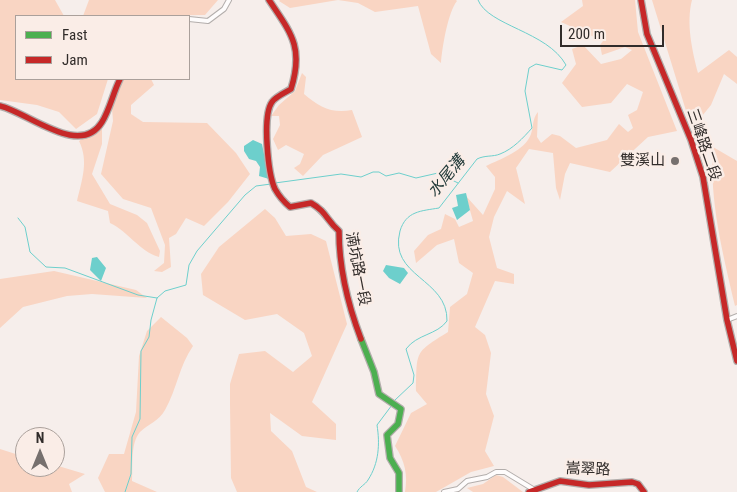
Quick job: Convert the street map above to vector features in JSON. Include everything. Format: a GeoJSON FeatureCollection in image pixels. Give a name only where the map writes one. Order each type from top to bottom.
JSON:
{"type":"FeatureCollection","features":[{"type":"Feature","properties":{"kind":"street"},"geometry":{"type":"LineString","coordinates":[[190,19],[208,21],[224,9],[229,0]]}},
{"type":"Feature","properties":{"kind":"street","name":"湳坑路一段"},"geometry":{"type":"LineString","coordinates":[[270,0],[294,36],[296,50],[295,76],[291,89],[272,101],[266,124],[274,186],[284,203],[290,207],[311,203],[325,211],[330,223],[339,231],[340,256],[352,315],[374,372],[376,388],[379,394],[400,409],[402,416],[399,426],[387,435],[390,458],[399,473],[398,492]]}},
{"type":"Feature","properties":{"kind":"street","name":"三峰路二段"},"geometry":{"type":"LineString","coordinates":[[641,0],[646,34],[691,140],[703,177],[727,320],[737,361]]}},
{"type":"Feature","properties":{"kind":"street"},"geometry":{"type":"LineString","coordinates":[[0,106],[28,114],[51,129],[70,137],[86,136],[99,127],[120,80]]}},
{"type":"Feature","properties":{"kind":"street"},"geometry":{"type":"LineString","coordinates":[[727,320],[737,316]]}},
{"type":"Feature","properties":{"kind":"street"},"geometry":{"type":"LineString","coordinates":[[444,492],[458,489],[467,481],[487,477],[496,472],[505,472],[531,490]]}},
{"type":"Feature","properties":{"kind":"street","name":"嵩翠路"},"geometry":{"type":"LineString","coordinates":[[531,490],[560,481],[589,485],[609,485],[626,481],[638,484],[644,492]]}},
{"type":"Feature","properties":{"kind":"shaded area"},"geometry":{"type":"Polygon","coordinates":[[[0,0],[55,0],[63,15],[15,15],[15,80],[108,80],[97,114],[76,129],[59,112],[37,105],[0,100],[0,0]]]}},
{"type":"Feature","properties":{"kind":"shaded area"},"geometry":{"type":"Polygon","coordinates":[[[89,0],[218,0],[205,15],[83,15],[89,0]]]}},
{"type":"Feature","properties":{"kind":"shaded area"},"geometry":{"type":"Polygon","coordinates":[[[280,0],[338,0],[290,8],[280,0]]]}},
{"type":"Feature","properties":{"kind":"shaded area"},"geometry":{"type":"Polygon","coordinates":[[[338,0],[456,0],[446,30],[441,63],[431,54],[418,6],[375,12],[358,3],[338,0]]]}},
{"type":"Feature","properties":{"kind":"shaded area"},"geometry":{"type":"Polygon","coordinates":[[[582,0],[635,0],[638,32],[677,131],[648,137],[610,172],[570,163],[565,174],[560,200],[556,188],[553,153],[529,149],[516,168],[525,204],[507,191],[494,217],[489,237],[497,268],[514,274],[514,284],[495,281],[475,327],[485,335],[491,353],[486,394],[494,416],[485,451],[494,466],[471,472],[436,492],[405,492],[405,468],[395,446],[411,413],[427,404],[416,391],[418,360],[423,349],[448,332],[450,307],[467,294],[473,273],[459,263],[454,239],[437,245],[416,263],[414,251],[428,235],[441,229],[445,214],[455,219],[459,227],[473,221],[466,196],[483,215],[495,189],[495,177],[486,166],[512,154],[528,140],[538,112],[537,137],[541,143],[552,134],[560,136],[576,148],[607,140],[619,124],[628,132],[633,128],[628,115],[637,110],[643,92],[627,84],[611,103],[582,107],[562,83],[576,64],[572,49],[583,45],[601,64],[621,59],[632,50],[625,47],[602,55],[600,45],[603,41],[561,22],[583,6],[582,0]]]}},
{"type":"Feature","properties":{"kind":"shaded area"},"geometry":{"type":"Polygon","coordinates":[[[652,0],[692,0],[690,27],[698,73],[729,50],[737,57],[737,84],[724,74],[711,105],[698,121],[707,152],[705,161],[687,114],[652,0]]]}},
{"type":"Feature","properties":{"kind":"shaded area"},"geometry":{"type":"Polygon","coordinates":[[[302,73],[306,77],[304,94],[315,103],[332,110],[352,110],[362,137],[323,155],[303,176],[294,168],[300,164],[304,154],[286,145],[278,150],[273,139],[280,125],[279,116],[271,116],[279,105],[295,91],[302,73]]]}},
{"type":"Feature","properties":{"kind":"shaded area"},"geometry":{"type":"Polygon","coordinates":[[[123,80],[152,80],[154,85],[131,105],[131,114],[143,122],[207,123],[236,153],[250,174],[228,202],[204,226],[186,218],[176,234],[169,238],[171,267],[162,272],[154,271],[164,263],[165,245],[151,208],[123,199],[101,174],[113,121],[112,108],[123,80]]]}},
{"type":"Feature","properties":{"kind":"shaded area"},"geometry":{"type":"Polygon","coordinates":[[[102,127],[102,144],[92,174],[110,204],[137,215],[147,223],[160,251],[159,257],[140,246],[123,231],[110,223],[108,211],[77,201],[84,163],[84,156],[79,141],[102,127]]]}},
{"type":"Feature","properties":{"kind":"shaded area"},"geometry":{"type":"Polygon","coordinates":[[[713,147],[737,161],[737,305],[735,306],[715,207],[712,167],[713,147]]]}},
{"type":"Feature","properties":{"kind":"shaded area"},"geometry":{"type":"Polygon","coordinates":[[[265,209],[275,218],[286,236],[311,234],[326,241],[347,324],[312,402],[336,424],[336,440],[302,436],[270,413],[271,431],[292,451],[306,487],[317,492],[237,492],[231,478],[230,384],[239,354],[265,351],[293,372],[312,356],[304,333],[277,314],[245,320],[203,295],[201,274],[219,247],[265,209]]]}},
{"type":"Feature","properties":{"kind":"shaded area"},"geometry":{"type":"Polygon","coordinates":[[[54,271],[136,290],[147,298],[92,294],[67,296],[23,307],[0,328],[0,279],[54,271]]]}},
{"type":"Feature","properties":{"kind":"shaded area"},"geometry":{"type":"Polygon","coordinates":[[[161,317],[187,338],[193,346],[184,361],[165,410],[160,417],[140,432],[135,442],[132,481],[157,492],[105,492],[98,478],[109,454],[124,454],[136,412],[139,356],[147,331],[161,317]]]}},
{"type":"Feature","properties":{"kind":"shaded area"},"geometry":{"type":"Polygon","coordinates":[[[0,449],[15,454],[15,477],[65,477],[65,468],[85,474],[69,484],[72,492],[0,492],[0,449]]]}},
{"type":"Feature","properties":{"kind":"shaded area"},"geometry":{"type":"Polygon","coordinates":[[[496,475],[503,477],[523,492],[473,492],[467,488],[483,484],[496,475]]]}},
{"type":"Feature","properties":{"kind":"water"},"geometry":{"type":"Polygon","coordinates":[[[253,140],[262,144],[269,179],[259,176],[260,167],[256,161],[249,159],[244,151],[244,146],[253,140]]]}},
{"type":"Feature","properties":{"kind":"water"},"geometry":{"type":"Polygon","coordinates":[[[466,193],[470,210],[457,220],[452,208],[458,206],[456,195],[466,193]]]}},
{"type":"Feature","properties":{"kind":"water"},"geometry":{"type":"Polygon","coordinates":[[[97,257],[106,268],[101,281],[90,270],[92,258],[97,257]]]}},
{"type":"Feature","properties":{"kind":"water"},"geometry":{"type":"Polygon","coordinates":[[[386,265],[404,268],[408,273],[400,284],[389,278],[383,271],[386,265]]]}},
{"type":"Feature","properties":{"kind":"waterway","name":"水尾溝"},"geometry":{"type":"LineString","coordinates":[[394,401],[413,383],[414,375],[406,349],[416,340],[443,326],[447,321],[445,307],[438,295],[402,258],[399,246],[400,231],[403,224],[406,219],[415,213],[439,208],[477,159],[505,152],[532,128],[525,91],[529,68],[536,64],[562,70],[566,65],[546,44],[493,16],[484,9],[478,0]]}},
{"type":"Feature","properties":{"kind":"waterway"},"geometry":{"type":"LineString","coordinates":[[275,183],[341,174],[361,177],[373,172],[379,172],[386,176],[399,173],[416,178],[438,173],[458,183]]}},
{"type":"Feature","properties":{"kind":"waterway"},"geometry":{"type":"LineString","coordinates":[[125,492],[131,474],[132,437],[140,419],[141,351],[149,337],[157,298],[165,291],[186,285],[189,265],[197,251],[245,195],[256,186],[271,184]]}},
{"type":"Feature","properties":{"kind":"waterway"},"geometry":{"type":"LineString","coordinates":[[18,218],[25,227],[30,252],[46,267],[65,268],[138,295],[157,298]]}},
{"type":"Feature","properties":{"kind":"waterway","name":"水尾溝"},"geometry":{"type":"LineString","coordinates":[[357,492],[372,474],[378,446],[377,425],[392,405]]}},
{"type":"Feature","properties":{"kind":"traffic: fast"},"geometry":{"type":"LineString","coordinates":[[361,339],[374,372],[379,394],[401,409],[398,424],[387,435],[390,458],[399,473],[399,492]]}},
{"type":"Feature","properties":{"kind":"traffic: jam"},"geometry":{"type":"LineString","coordinates":[[269,0],[284,22],[296,51],[295,74],[291,89],[273,100],[267,119],[268,159],[272,182],[278,194],[290,207],[311,203],[339,231],[339,245],[345,286],[361,339]]}},
{"type":"Feature","properties":{"kind":"traffic: jam"},"geometry":{"type":"LineString","coordinates":[[641,0],[647,34],[691,140],[703,177],[727,320],[737,361]]}},
{"type":"Feature","properties":{"kind":"traffic: jam"},"geometry":{"type":"LineString","coordinates":[[0,106],[54,130],[68,135],[81,136],[92,132],[102,122],[120,80]]}},
{"type":"Feature","properties":{"kind":"traffic: jam"},"geometry":{"type":"LineString","coordinates":[[529,492],[560,481],[589,485],[632,482],[638,484],[644,492]]}},
{"type":"Feature","properties":{"kind":"place","name":"雙溪山"},"geometry":{"type":"Point","coordinates":[675,161]}}]}
